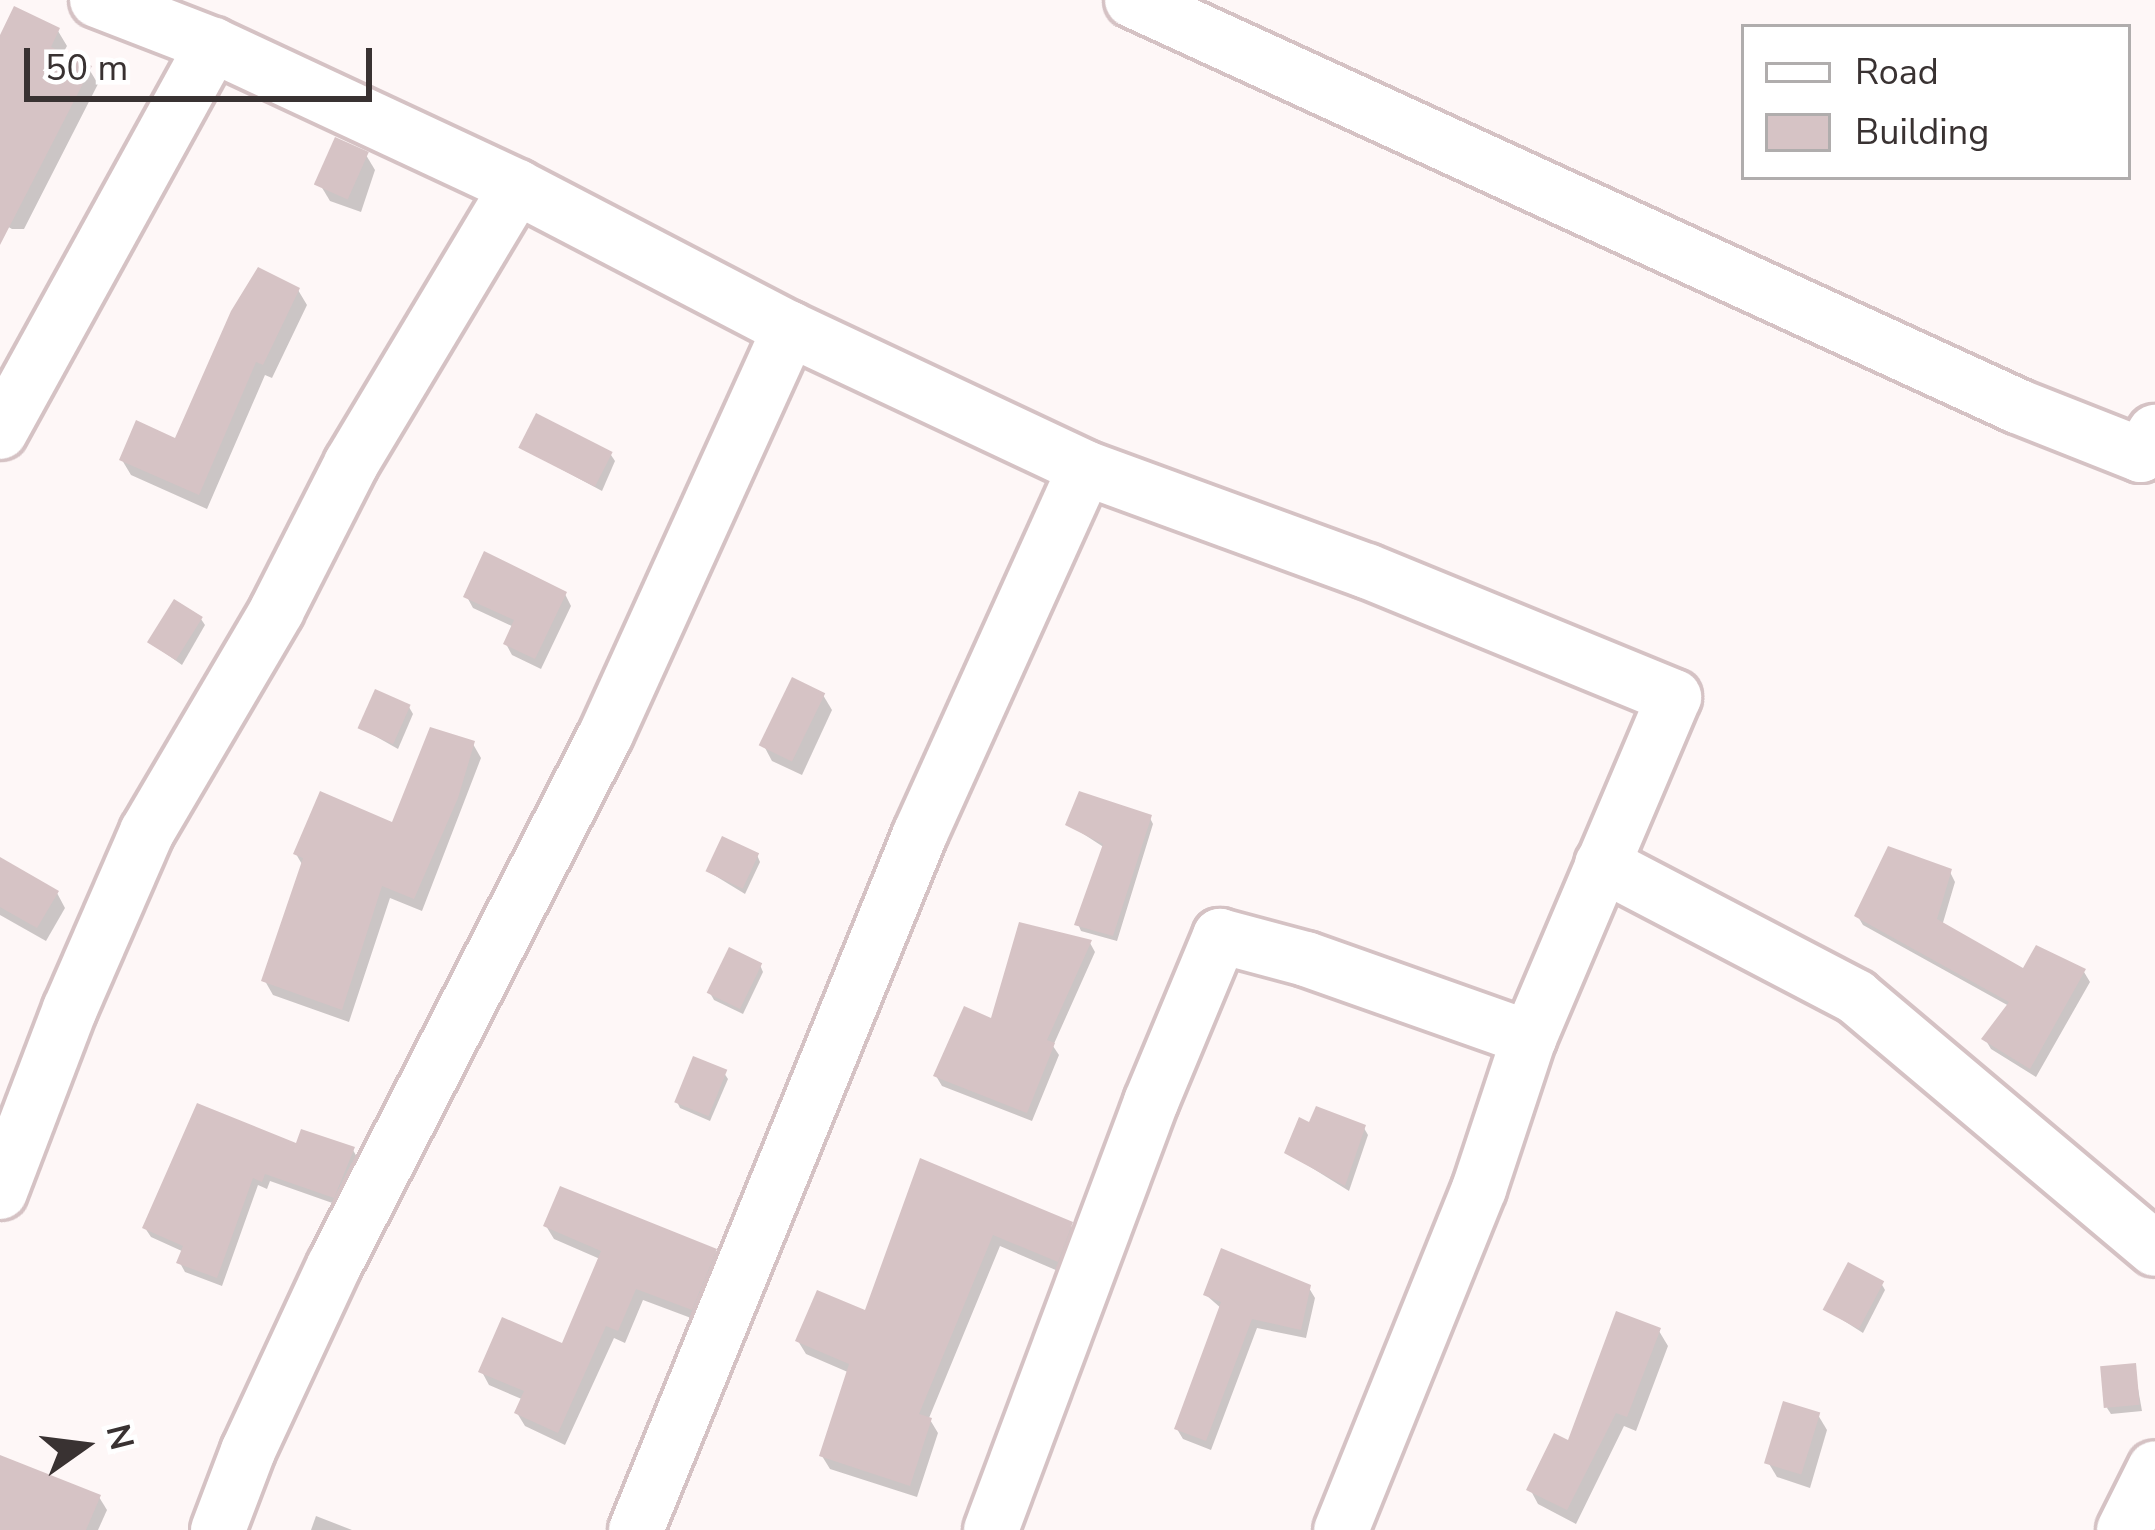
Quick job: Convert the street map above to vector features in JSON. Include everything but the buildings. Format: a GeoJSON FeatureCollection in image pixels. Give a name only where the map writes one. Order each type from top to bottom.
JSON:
{"type":"FeatureCollection","features":[{"type":"Feature","properties":{"kind":"street"},"geometry":{"type":"LineString","coordinates":[[97,0],[213,45],[517,187],[790,329],[1085,468],[1367,571],[1674,697],[1529,1038],[1479,1189],[1341,1530]]}},
{"type":"Feature","properties":{"kind":"street"},"geometry":{"type":"LineString","coordinates":[[1132,0],[2018,406],[2141,455],[2155,432]]}},
{"type":"Feature","properties":{"kind":"street"},"geometry":{"type":"LineString","coordinates":[[0,432],[213,45]]}},
{"type":"Feature","properties":{"kind":"street"},"geometry":{"type":"LineString","coordinates":[[0,1192],[70,1009],[147,832],[277,610],[351,464],[517,187]]}},
{"type":"Feature","properties":{"kind":"street"},"geometry":{"type":"LineString","coordinates":[[218,1530],[248,1451],[334,1264],[606,734],[790,329]]}},
{"type":"Feature","properties":{"kind":"street"},"geometry":{"type":"LineString","coordinates":[[636,1530],[911,856],[1085,468]]}},
{"type":"Feature","properties":{"kind":"street"},"geometry":{"type":"LineString","coordinates":[[1602,864],[1856,997],[2155,1250]]}},
{"type":"Feature","properties":{"kind":"street"},"geometry":{"type":"LineString","coordinates":[[991,1530],[1143,1123],[1220,936],[1306,959],[1529,1038]]}},
{"type":"Feature","properties":{"kind":"street"},"geometry":{"type":"LineString","coordinates":[[2124,1530],[2155,1468]]}}]}
